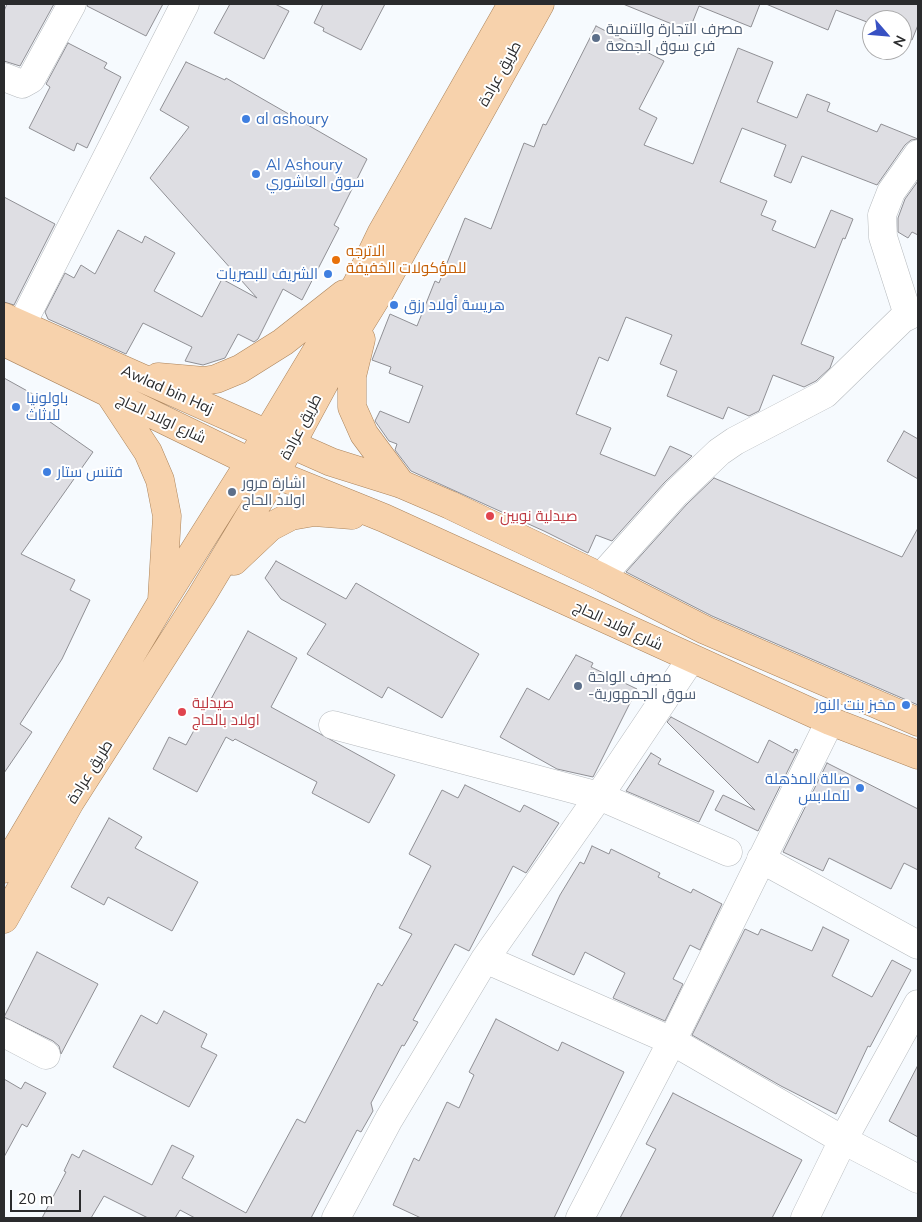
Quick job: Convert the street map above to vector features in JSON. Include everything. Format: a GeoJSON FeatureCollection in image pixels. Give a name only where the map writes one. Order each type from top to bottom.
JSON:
{"type":"FeatureCollection","features":[{"type":"Feature","properties":{"kind":"main road","name":"طريق عرادة"},"geometry":{"type":"LineString","coordinates":[[4,919],[70,802],[201,597],[275,474],[328,376],[367,290],[381,234],[512,4]]}},
{"type":"Feature","properties":{"kind":"main road","name":"طريق عرادة"},"geometry":{"type":"LineString","coordinates":[[4,869],[162,602],[267,434],[367,290],[540,4]]}},
{"type":"Feature","properties":{"kind":"main road"},"geometry":{"type":"LineString","coordinates":[[130,373],[188,381],[216,379],[240,369],[367,290]]}},
{"type":"Feature","properties":{"kind":"main road"},"geometry":{"type":"LineString","coordinates":[[367,290],[352,376],[352,407],[364,434],[401,484],[601,577],[705,630],[918,722]]}},
{"type":"Feature","properties":{"kind":"main road","name":"Awlad bin Haj"},"geometry":{"type":"LineString","coordinates":[[10,328],[130,373],[331,462],[401,484]]}},
{"type":"Feature","properties":{"kind":"main road","name":"شارع اولاد الحاج"},"geometry":{"type":"LineString","coordinates":[[10,328],[111,396],[275,474],[320,493]]}},
{"type":"Feature","properties":{"kind":"main road"},"geometry":{"type":"LineString","coordinates":[[111,396],[148,452],[160,480],[167,516],[162,602]]}},
{"type":"Feature","properties":{"kind":"main road","name":"شارع أولاد الحاج"},"geometry":{"type":"LineString","coordinates":[[320,493],[384,518],[691,660],[830,721],[918,755]]}},
{"type":"Feature","properties":{"kind":"main road"},"geometry":{"type":"LineString","coordinates":[[201,597],[246,549],[270,527],[291,516],[314,512],[384,518]]}},
{"type":"Feature","properties":{"kind":"street"},"geometry":{"type":"LineString","coordinates":[[4,77],[22,84],[31,79],[72,4]]}},
{"type":"Feature","properties":{"kind":"street"},"geometry":{"type":"LineString","coordinates":[[10,328],[185,4]]}},
{"type":"Feature","properties":{"kind":"street"},"geometry":{"type":"LineString","coordinates":[[601,577],[642,529],[700,468],[735,441],[825,394],[913,313],[883,237],[882,215],[891,192],[918,154]]}},
{"type":"Feature","properties":{"kind":"street"},"geometry":{"type":"LineString","coordinates":[[336,1218],[389,1119],[485,960],[691,660]]}},
{"type":"Feature","properties":{"kind":"street"},"geometry":{"type":"LineString","coordinates":[[580,1218],[672,1041],[830,721]]}},
{"type":"Feature","properties":{"kind":"street"},"geometry":{"type":"LineString","coordinates":[[333,724],[599,796],[728,852]]}},
{"type":"Feature","properties":{"kind":"street"},"geometry":{"type":"LineString","coordinates":[[761,859],[918,945]]}},
{"type":"Feature","properties":{"kind":"street"},"geometry":{"type":"LineString","coordinates":[[485,960],[672,1041],[843,1140],[918,1179]]}},
{"type":"Feature","properties":{"kind":"street"},"geometry":{"type":"LineString","coordinates":[[805,1218],[843,1140],[918,1004]]}},
{"type":"Feature","properties":{"kind":"street"},"geometry":{"type":"LineString","coordinates":[[4,1033],[46,1055]]}},
{"type":"Feature","properties":{"kind":"building"},"geometry":{"type":"Polygon","coordinates":[[[7,4],[54,4],[20,66],[4,61],[4,11],[7,4]]]}},
{"type":"Feature","properties":{"kind":"building"},"geometry":{"type":"Polygon","coordinates":[[[88,4],[163,4],[146,36],[87,6],[88,4]]]}},
{"type":"Feature","properties":{"kind":"building"},"geometry":{"type":"Polygon","coordinates":[[[230,4],[275,4],[289,11],[264,59],[214,33],[230,4]]]}},
{"type":"Feature","properties":{"kind":"building"},"geometry":{"type":"Polygon","coordinates":[[[323,4],[385,4],[361,50],[323,31],[324,28],[314,23],[323,4]]]}},
{"type":"Feature","properties":{"kind":"building"},"geometry":{"type":"Polygon","coordinates":[[[623,4],[760,4],[751,27],[699,6],[689,31],[623,4]]]}},
{"type":"Feature","properties":{"kind":"building"},"geometry":{"type":"Polygon","coordinates":[[[766,4],[918,4],[918,25],[912,40],[912,10],[862,10],[862,20],[836,10],[828,30],[766,4]]]}},
{"type":"Feature","properties":{"kind":"building"},"geometry":{"type":"Polygon","coordinates":[[[596,26],[664,61],[639,109],[657,118],[644,145],[693,164],[738,48],[773,62],[757,102],[797,118],[807,94],[830,103],[827,111],[877,132],[881,124],[918,139],[911,140],[905,145],[877,185],[802,156],[791,183],[774,176],[786,145],[742,128],[720,182],[767,201],[761,215],[776,221],[772,230],[815,248],[831,210],[853,219],[845,239],[843,238],[801,344],[834,357],[830,368],[816,381],[804,387],[773,375],[759,411],[749,416],[728,407],[723,419],[667,396],[677,371],[660,364],[672,335],[626,317],[608,361],[599,357],[576,414],[611,428],[600,454],[655,476],[670,446],[692,456],[664,483],[612,541],[596,535],[588,553],[411,471],[395,450],[397,444],[389,441],[375,421],[380,411],[409,423],[423,386],[389,373],[391,367],[372,360],[390,314],[417,326],[435,281],[439,283],[465,218],[491,229],[524,143],[534,147],[543,124],[546,125],[596,26]]]}},
{"type":"Feature","properties":{"kind":"building"},"geometry":{"type":"Polygon","coordinates":[[[68,43],[107,63],[104,68],[121,77],[87,148],[77,143],[74,151],[29,128],[50,87],[46,84],[68,43]]]}},
{"type":"Feature","properties":{"kind":"building"},"geometry":{"type":"Polygon","coordinates":[[[186,62],[225,80],[226,78],[367,159],[334,225],[339,228],[302,300],[283,289],[258,339],[254,342],[238,334],[225,358],[203,365],[185,361],[192,347],[143,323],[126,354],[48,319],[45,312],[65,273],[74,278],[81,265],[95,274],[118,230],[142,243],[145,236],[175,253],[154,291],[202,317],[222,279],[257,298],[150,178],[189,127],[160,110],[186,62]]]}},
{"type":"Feature","properties":{"kind":"building"},"geometry":{"type":"Polygon","coordinates":[[[918,181],[918,235],[912,232],[908,238],[898,232],[898,218],[905,199],[918,181]]]}},
{"type":"Feature","properties":{"kind":"building"},"geometry":{"type":"Polygon","coordinates":[[[4,197],[55,224],[14,305],[4,302],[4,197]]]}},
{"type":"Feature","properties":{"kind":"building"},"geometry":{"type":"Polygon","coordinates":[[[4,378],[40,398],[33,410],[93,452],[21,554],[75,580],[70,590],[90,600],[62,659],[20,724],[32,732],[4,773],[4,378]]]}},
{"type":"Feature","properties":{"kind":"building"},"geometry":{"type":"Polygon","coordinates":[[[904,431],[918,439],[918,479],[887,461],[904,431]]]}},
{"type":"Feature","properties":{"kind":"building"},"geometry":{"type":"Polygon","coordinates":[[[714,478],[902,557],[918,528],[918,705],[712,616],[626,572],[687,504],[714,478]]]}},
{"type":"Feature","properties":{"kind":"building"},"geometry":{"type":"Polygon","coordinates":[[[276,561],[346,599],[356,583],[479,654],[442,718],[388,687],[382,698],[307,654],[326,624],[281,599],[265,578],[276,561]]]}},
{"type":"Feature","properties":{"kind":"building"},"geometry":{"type":"Polygon","coordinates":[[[248,631],[297,658],[271,707],[395,775],[369,823],[312,793],[317,782],[235,739],[233,741],[226,737],[197,792],[153,769],[169,737],[186,745],[248,631]]]}},
{"type":"Feature","properties":{"kind":"building"},"geometry":{"type":"Polygon","coordinates":[[[576,655],[593,663],[591,667],[637,689],[593,777],[557,769],[500,737],[527,688],[549,700],[576,655]]]}},
{"type":"Feature","properties":{"kind":"building"},"geometry":{"type":"Polygon","coordinates":[[[671,717],[758,763],[769,740],[793,753],[795,749],[798,750],[758,831],[715,810],[723,795],[755,810],[667,722],[671,717]]]}},
{"type":"Feature","properties":{"kind":"building"},"geometry":{"type":"Polygon","coordinates":[[[651,753],[661,759],[658,764],[714,791],[699,822],[626,791],[651,753]]]}},
{"type":"Feature","properties":{"kind":"building"},"geometry":{"type":"Polygon","coordinates":[[[827,763],[918,809],[918,870],[904,863],[891,889],[829,858],[823,871],[783,852],[827,763]]]}},
{"type":"Feature","properties":{"kind":"building"},"geometry":{"type":"Polygon","coordinates":[[[465,785],[520,812],[524,805],[559,823],[526,873],[513,866],[469,951],[455,944],[413,1020],[418,1022],[404,1046],[402,1045],[371,1103],[373,1111],[361,1132],[357,1130],[311,1218],[195,1218],[180,1210],[175,1218],[148,1218],[104,1196],[91,1218],[42,1218],[66,1172],[64,1171],[72,1154],[79,1158],[83,1150],[152,1185],[172,1145],[194,1156],[182,1178],[246,1213],[297,1119],[305,1123],[378,983],[382,986],[412,934],[399,928],[431,866],[409,854],[442,790],[458,798],[465,785]]]}},
{"type":"Feature","properties":{"kind":"building"},"geometry":{"type":"Polygon","coordinates":[[[109,818],[142,837],[135,848],[198,882],[172,931],[108,897],[104,905],[71,887],[109,818]]]}},
{"type":"Feature","properties":{"kind":"building"},"geometry":{"type":"Polygon","coordinates":[[[592,846],[609,854],[611,849],[660,873],[658,877],[691,893],[693,889],[722,904],[700,950],[690,945],[673,979],[683,984],[665,1021],[613,998],[625,973],[585,952],[574,975],[532,955],[560,895],[580,862],[584,864],[592,846]]]}},
{"type":"Feature","properties":{"kind":"building"},"geometry":{"type":"Polygon","coordinates":[[[823,927],[849,940],[832,976],[872,997],[892,960],[911,970],[870,1047],[868,1046],[836,1114],[781,1086],[692,1035],[745,929],[758,935],[761,929],[812,951],[823,927]]]}},
{"type":"Feature","properties":{"kind":"building"},"geometry":{"type":"Polygon","coordinates":[[[37,952],[98,984],[61,1054],[59,1046],[53,1041],[4,1017],[37,952]]]}},
{"type":"Feature","properties":{"kind":"building"},"geometry":{"type":"Polygon","coordinates":[[[164,1011],[207,1034],[201,1047],[217,1055],[189,1107],[113,1067],[141,1015],[157,1024],[164,1011]]]}},
{"type":"Feature","properties":{"kind":"building"},"geometry":{"type":"Polygon","coordinates":[[[496,1019],[558,1051],[562,1042],[624,1072],[554,1218],[421,1218],[393,1205],[414,1158],[419,1161],[447,1102],[459,1108],[474,1075],[469,1072],[496,1019]]]}},
{"type":"Feature","properties":{"kind":"building"},"geometry":{"type":"Polygon","coordinates":[[[918,1065],[918,1137],[889,1121],[918,1065]]]}},
{"type":"Feature","properties":{"kind":"building"},"geometry":{"type":"Polygon","coordinates":[[[4,1079],[21,1089],[25,1082],[46,1093],[27,1127],[22,1124],[4,1157],[4,1079]]]}},
{"type":"Feature","properties":{"kind":"building"},"geometry":{"type":"Polygon","coordinates":[[[673,1093],[802,1160],[772,1218],[620,1218],[656,1149],[646,1144],[673,1093]]]}},
{"type":"Feature","properties":{"kind":"place","name":"مصرف التجارة والتنمية فرع سوق الجمعة"},"geometry":{"type":"Point","coordinates":[596,38]}},
{"type":"Feature","properties":{"kind":"place","name":"al ashoury"},"geometry":{"type":"Point","coordinates":[246,119]}},
{"type":"Feature","properties":{"kind":"place","name":"Al Ashoury سوق العاشوري"},"geometry":{"type":"Point","coordinates":[256,174]}},
{"type":"Feature","properties":{"kind":"place","name":"الاترجه للمؤكولات الخفيفة"},"geometry":{"type":"Point","coordinates":[336,260]}},
{"type":"Feature","properties":{"kind":"place","name":"الشريف للبصريات"},"geometry":{"type":"Point","coordinates":[328,274]}},
{"type":"Feature","properties":{"kind":"place","name":"هريسة أولاد رزق"},"geometry":{"type":"Point","coordinates":[394,305]}},
{"type":"Feature","properties":{"kind":"place","name":"باولونيا للاثاث"},"geometry":{"type":"Point","coordinates":[16,407]}},
{"type":"Feature","properties":{"kind":"place","name":"فتنس ستار"},"geometry":{"type":"Point","coordinates":[47,472]}},
{"type":"Feature","properties":{"kind":"place","name":"اشارة مرور اولاد الحاج"},"geometry":{"type":"Point","coordinates":[232,492]}},
{"type":"Feature","properties":{"kind":"place","name":"صيدلية نوبين"},"geometry":{"type":"Point","coordinates":[490,516]}},
{"type":"Feature","properties":{"kind":"place","name":"مصرف الواحة -سوق الجمهورية"},"geometry":{"type":"Point","coordinates":[578,686]}},
{"type":"Feature","properties":{"kind":"place","name":"مخبز بنت النور"},"geometry":{"type":"Point","coordinates":[906,705]}},
{"type":"Feature","properties":{"kind":"place","name":"صيدلية اولاد بالحاج"},"geometry":{"type":"Point","coordinates":[182,712]}},
{"type":"Feature","properties":{"kind":"place","name":"صالة المذهلة للملابس"},"geometry":{"type":"Point","coordinates":[860,788]}}]}
